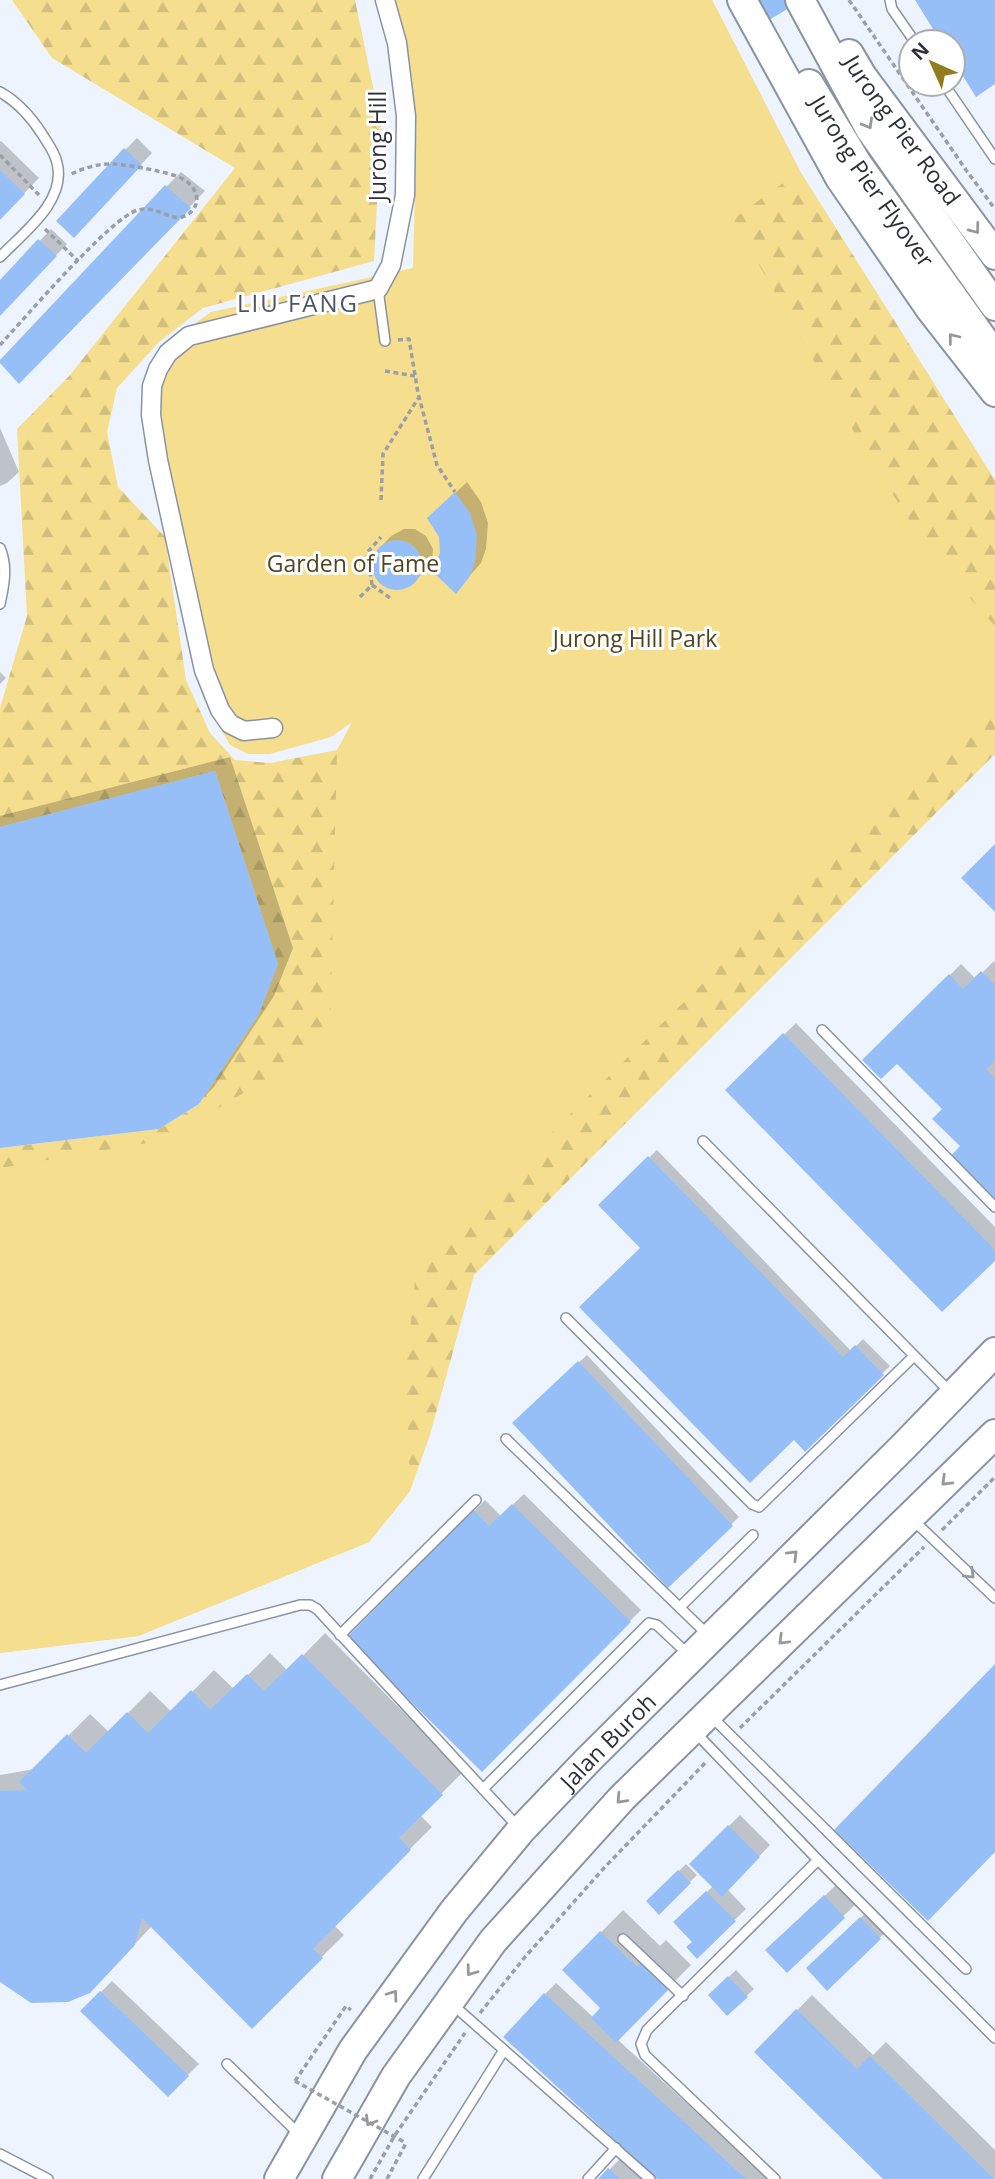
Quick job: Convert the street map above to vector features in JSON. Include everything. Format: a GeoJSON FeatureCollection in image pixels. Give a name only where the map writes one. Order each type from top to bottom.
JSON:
{"type":"FeatureCollection","features":[{"type":"Feature","properties":{"kind":"main road"},"geometry":{"type":"LineString","coordinates":[[742,0],[840,178],[931,310],[995,392]]}},
{"type":"Feature","properties":{"kind":"main road","name":"Jurong Pier Flyover"},"geometry":{"type":"LineString","coordinates":[[757,0],[858,165],[995,356]]}},
{"type":"Feature","properties":{"kind":"main road","name":"Jurong Pier Flyover"},"geometry":{"type":"LineString","coordinates":[[800,0],[870,129],[995,306]]}},
{"type":"Feature","properties":{"kind":"main road","name":"Jurong Pier Road"},"geometry":{"type":"LineString","coordinates":[[817,0],[862,76],[995,255]]}},
{"type":"Feature","properties":{"kind":"main road","name":"Jalan Buroh"},"geometry":{"type":"LineString","coordinates":[[279,2179],[353,2050],[454,1911],[521,1830],[995,1352]]}},
{"type":"Feature","properties":{"kind":"main road"},"geometry":{"type":"LineString","coordinates":[[337,2179],[396,2076],[493,1941],[622,1798],[995,1434]]}},
{"type":"Feature","properties":{"kind":"street","name":"Jurong Hill"},"geometry":{"type":"LineString","coordinates":[[378,289],[391,265],[405,195],[406,116],[397,43],[385,0]]}},
{"type":"Feature","properties":{"kind":"street"},"geometry":{"type":"LineString","coordinates":[[273,727],[244,731],[230,724],[220,710],[204,670],[158,460],[150,415],[152,386],[168,353],[189,336],[378,289]]}},
{"type":"Feature","properties":{"kind":"lane"},"geometry":{"type":"LineString","coordinates":[[890,0],[892,9],[905,28]]}},
{"type":"Feature","properties":{"kind":"lane"},"geometry":{"type":"LineString","coordinates":[[0,92],[14,100],[36,126],[54,153],[59,179],[49,205],[0,257]]}},
{"type":"Feature","properties":{"kind":"lane"},"geometry":{"type":"LineString","coordinates":[[954,98],[995,159]]}},
{"type":"Feature","properties":{"kind":"lane"},"geometry":{"type":"LineString","coordinates":[[378,289],[384,341]]}},
{"type":"Feature","properties":{"kind":"lane"},"geometry":{"type":"LineString","coordinates":[[0,548],[5,579],[0,604]]}},
{"type":"Feature","properties":{"kind":"lane"},"geometry":{"type":"LineString","coordinates":[[822,1030],[995,1207]]}},
{"type":"Feature","properties":{"kind":"lane"},"geometry":{"type":"LineString","coordinates":[[703,1141],[952,1395]]}},
{"type":"Feature","properties":{"kind":"lane"},"geometry":{"type":"LineString","coordinates":[[566,1318],[752,1504],[759,1507],[914,1356]]}},
{"type":"Feature","properties":{"kind":"lane"},"geometry":{"type":"LineString","coordinates":[[506,1439],[710,1637]]}},
{"type":"Feature","properties":{"kind":"lane"},"geometry":{"type":"LineString","coordinates":[[340,1635],[476,1500]]}},
{"type":"Feature","properties":{"kind":"lane"},"geometry":{"type":"LineString","coordinates":[[910,1516],[995,1598]]}},
{"type":"Feature","properties":{"kind":"lane"},"geometry":{"type":"LineString","coordinates":[[680,1607],[753,1535]]}},
{"type":"Feature","properties":{"kind":"lane"},"geometry":{"type":"LineString","coordinates":[[0,1685],[300,1605],[310,1605],[317,1609],[521,1830]]}},
{"type":"Feature","properties":{"kind":"lane"},"geometry":{"type":"LineString","coordinates":[[483,1789],[649,1623],[657,1625],[691,1657]]}},
{"type":"Feature","properties":{"kind":"lane"},"geometry":{"type":"LineString","coordinates":[[700,1721],[732,1736],[966,1969]]}},
{"type":"Feature","properties":{"kind":"lane"},"geometry":{"type":"LineString","coordinates":[[700,1721],[715,1753],[995,2038]]}},
{"type":"Feature","properties":{"kind":"lane"},"geometry":{"type":"LineString","coordinates":[[775,2179],[645,2055],[640,2044],[647,2030],[818,1860]]}},
{"type":"Feature","properties":{"kind":"lane"},"geometry":{"type":"LineString","coordinates":[[623,1940],[683,1996]]}},
{"type":"Feature","properties":{"kind":"lane"},"geometry":{"type":"LineString","coordinates":[[449,2002],[650,2179]]}},
{"type":"Feature","properties":{"kind":"lane"},"geometry":{"type":"LineString","coordinates":[[423,2179],[504,2050]]}},
{"type":"Feature","properties":{"kind":"lane"},"geometry":{"type":"LineString","coordinates":[[227,2064],[303,2138]]}},
{"type":"Feature","properties":{"kind":"lane"},"geometry":{"type":"LineString","coordinates":[[589,2179],[616,2148]]}},
{"type":"Feature","properties":{"kind":"lane"},"geometry":{"type":"LineString","coordinates":[[0,2154],[48,2179]]}},
{"type":"Feature","properties":{"kind":"path"},"geometry":{"type":"LineString","coordinates":[[849,0],[995,209]]}},
{"type":"Feature","properties":{"kind":"path"},"geometry":{"type":"LineString","coordinates":[[0,155],[49,205]]}},
{"type":"Feature","properties":{"kind":"path"},"geometry":{"type":"LineString","coordinates":[[0,345],[126,214],[138,209],[152,208],[172,217],[186,216],[196,207],[197,194],[190,184],[173,175],[113,164],[85,168],[59,179]]}},
{"type":"Feature","properties":{"kind":"path"},"geometry":{"type":"LineString","coordinates":[[36,220],[78,261]]}},
{"type":"Feature","properties":{"kind":"path"},"geometry":{"type":"LineString","coordinates":[[384,341],[409,339],[419,397],[437,465],[455,492]]}},
{"type":"Feature","properties":{"kind":"path"},"geometry":{"type":"LineString","coordinates":[[385,370],[415,376]]}},
{"type":"Feature","properties":{"kind":"path"},"geometry":{"type":"LineString","coordinates":[[381,500],[383,454],[419,397]]}},
{"type":"Feature","properties":{"kind":"path"},"geometry":{"type":"LineString","coordinates":[[382,537],[367,553],[372,585],[390,598]]}},
{"type":"Feature","properties":{"kind":"path"},"geometry":{"type":"LineString","coordinates":[[360,597],[372,585]]}},
{"type":"Feature","properties":{"kind":"path"},"geometry":{"type":"LineString","coordinates":[[732,1736],[995,1477]]}},
{"type":"Feature","properties":{"kind":"path"},"geometry":{"type":"LineString","coordinates":[[370,2179],[395,2135],[472,2022],[604,1868],[715,1753]]}},
{"type":"Feature","properties":{"kind":"path"},"geometry":{"type":"LineString","coordinates":[[351,2010],[346,2006],[295,2081],[406,2143],[387,2179]]}},
{"type":"Feature","properties":{"kind":"green space","name":"Jurong Hill Park"},"geometry":{"type":"Polygon","coordinates":[[[12,0],[355,0],[381,125],[374,261],[203,308],[159,342],[117,388],[107,432],[118,487],[165,537],[186,680],[210,733],[235,760],[270,763],[337,750],[442,600],[457,403],[405,89],[712,0],[800,171],[995,480],[995,754],[474,1275],[430,1435],[410,1491],[369,1542],[138,1636],[0,1653],[0,1148],[159,1129],[199,1104],[259,1014],[278,964],[215,771],[0,827],[0,708],[27,616],[17,429],[70,375],[235,168],[52,58],[12,0]]]}},
{"type":"Feature","properties":{"kind":"green space","name":"Jurong Hill Park"},"geometry":{"type":"Polygon","coordinates":[[[389,0],[712,0],[800,171],[733,219],[866,453],[934,558],[995,626],[995,695],[442,1241],[415,1280],[406,1371],[410,1491],[369,1542],[138,1636],[0,1653],[0,1168],[165,1140],[330,1041],[337,750],[352,722],[331,737],[270,754],[248,754],[230,745],[213,716],[195,673],[173,529],[144,442],[145,390],[166,344],[211,312],[413,268],[416,145],[389,0]]]}},
{"type":"Feature","properties":{"kind":"building"},"geometry":{"type":"Polygon","coordinates":[[[752,0],[802,0],[766,22],[752,0]]]}},
{"type":"Feature","properties":{"kind":"building"},"geometry":{"type":"Polygon","coordinates":[[[915,0],[995,0],[995,84],[976,97],[967,83],[967,28],[932,28],[915,0]]]}},
{"type":"Feature","properties":{"kind":"building"},"geometry":{"type":"Polygon","coordinates":[[[124,148],[142,165],[74,238],[56,221],[124,148]]]}},
{"type":"Feature","properties":{"kind":"building"},"geometry":{"type":"Polygon","coordinates":[[[0,170],[25,194],[0,220],[0,170]]]}},
{"type":"Feature","properties":{"kind":"building"},"geometry":{"type":"Polygon","coordinates":[[[165,185],[191,208],[19,384],[0,360],[165,185]]]}},
{"type":"Feature","properties":{"kind":"building"},"geometry":{"type":"Polygon","coordinates":[[[38,239],[57,256],[0,316],[0,280],[38,239]]]}},
{"type":"Feature","properties":{"kind":"building"},"geometry":{"type":"Polygon","coordinates":[[[455,492],[470,513],[477,535],[475,562],[470,576],[456,594],[432,571],[440,553],[439,537],[427,518],[455,492]]]}},
{"type":"Feature","properties":{"kind":"building"},"geometry":{"type":"Polygon","coordinates":[[[397,540],[415,547],[422,565],[415,583],[397,590],[379,583],[372,565],[379,547],[397,540]]]}},
{"type":"Feature","properties":{"kind":"building"},"geometry":{"type":"Polygon","coordinates":[[[215,771],[278,964],[259,1014],[199,1104],[159,1129],[0,1148],[0,827],[215,771]]]}},
{"type":"Feature","properties":{"kind":"building"},"geometry":{"type":"Polygon","coordinates":[[[995,844],[995,912],[961,878],[995,844]]]}},
{"type":"Feature","properties":{"kind":"building"},"geometry":{"type":"Polygon","coordinates":[[[981,971],[995,985],[995,1061],[986,1069],[995,1078],[995,1206],[948,1159],[960,1146],[932,1119],[942,1109],[897,1064],[881,1079],[862,1060],[949,974],[963,989],[981,971]]]}},
{"type":"Feature","properties":{"kind":"building"},"geometry":{"type":"Polygon","coordinates":[[[783,1033],[995,1250],[995,1261],[942,1312],[725,1090],[783,1033]]]}},
{"type":"Feature","properties":{"kind":"building"},"geometry":{"type":"Polygon","coordinates":[[[648,1156],[843,1357],[855,1345],[884,1375],[805,1452],[794,1440],[750,1483],[579,1307],[640,1248],[598,1205],[648,1156]]]}},
{"type":"Feature","properties":{"kind":"building"},"geometry":{"type":"Polygon","coordinates":[[[578,1361],[733,1526],[668,1588],[512,1423],[578,1361]]]}},
{"type":"Feature","properties":{"kind":"building"},"geometry":{"type":"Polygon","coordinates":[[[512,1504],[631,1622],[482,1772],[346,1638],[473,1510],[489,1526],[512,1504]]]}},
{"type":"Feature","properties":{"kind":"building"},"geometry":{"type":"Polygon","coordinates":[[[302,1654],[443,1795],[399,1838],[411,1850],[313,1949],[323,1958],[252,2029],[142,1918],[135,1945],[90,1993],[68,2002],[31,2003],[0,1982],[0,1791],[27,1790],[19,1782],[67,1734],[86,1753],[127,1712],[148,1733],[191,1690],[210,1710],[247,1674],[264,1691],[302,1654]]]}},
{"type":"Feature","properties":{"kind":"building"},"geometry":{"type":"Polygon","coordinates":[[[995,1664],[995,1852],[928,1921],[834,1830],[995,1664]]]}},
{"type":"Feature","properties":{"kind":"building"},"geometry":{"type":"Polygon","coordinates":[[[728,1825],[760,1857],[722,1897],[689,1864],[728,1825]]]}},
{"type":"Feature","properties":{"kind":"building"},"geometry":{"type":"Polygon","coordinates":[[[678,1870],[691,1883],[659,1915],[646,1901],[678,1870]]]}},
{"type":"Feature","properties":{"kind":"building"},"geometry":{"type":"Polygon","coordinates":[[[706,1891],[736,1921],[697,1959],[686,1947],[692,1942],[673,1922],[706,1891]]]}},
{"type":"Feature","properties":{"kind":"building"},"geometry":{"type":"Polygon","coordinates":[[[824,1895],[845,1918],[787,1973],[765,1950],[824,1895]]]}},
{"type":"Feature","properties":{"kind":"building"},"geometry":{"type":"Polygon","coordinates":[[[860,1917],[881,1939],[827,1991],[806,1968],[860,1917]]]}},
{"type":"Feature","properties":{"kind":"building"},"geometry":{"type":"Polygon","coordinates":[[[600,1931],[637,1967],[643,1961],[670,1988],[616,2043],[591,2018],[600,2008],[562,1970],[600,1931]]]}},
{"type":"Feature","properties":{"kind":"building"},"geometry":{"type":"Polygon","coordinates":[[[728,1976],[748,1997],[727,2016],[708,1995],[728,1976]]]}},
{"type":"Feature","properties":{"kind":"building"},"geometry":{"type":"Polygon","coordinates":[[[100,1991],[189,2076],[168,2097],[80,2011],[100,1991]]]}},
{"type":"Feature","properties":{"kind":"building"},"geometry":{"type":"Polygon","coordinates":[[[544,1993],[746,2179],[657,2179],[503,2037],[544,1993]]]}},
{"type":"Feature","properties":{"kind":"building"},"geometry":{"type":"Polygon","coordinates":[[[796,2009],[857,2069],[870,2056],[994,2179],[883,2179],[754,2052],[796,2009]]]}},
{"type":"Feature","properties":{"kind":"building"},"geometry":{"type":"Polygon","coordinates":[[[608,2168],[620,2179],[598,2179],[608,2168]]]}},
{"type":"Feature","properties":{"kind":"district","name":"LIU FANG"},"geometry":{"type":"Point","coordinates":[298,302]}},
{"type":"Feature","properties":{"kind":"park label","name":"Garden of Fame"},"geometry":{"type":"Point","coordinates":[353,563]}}]}
